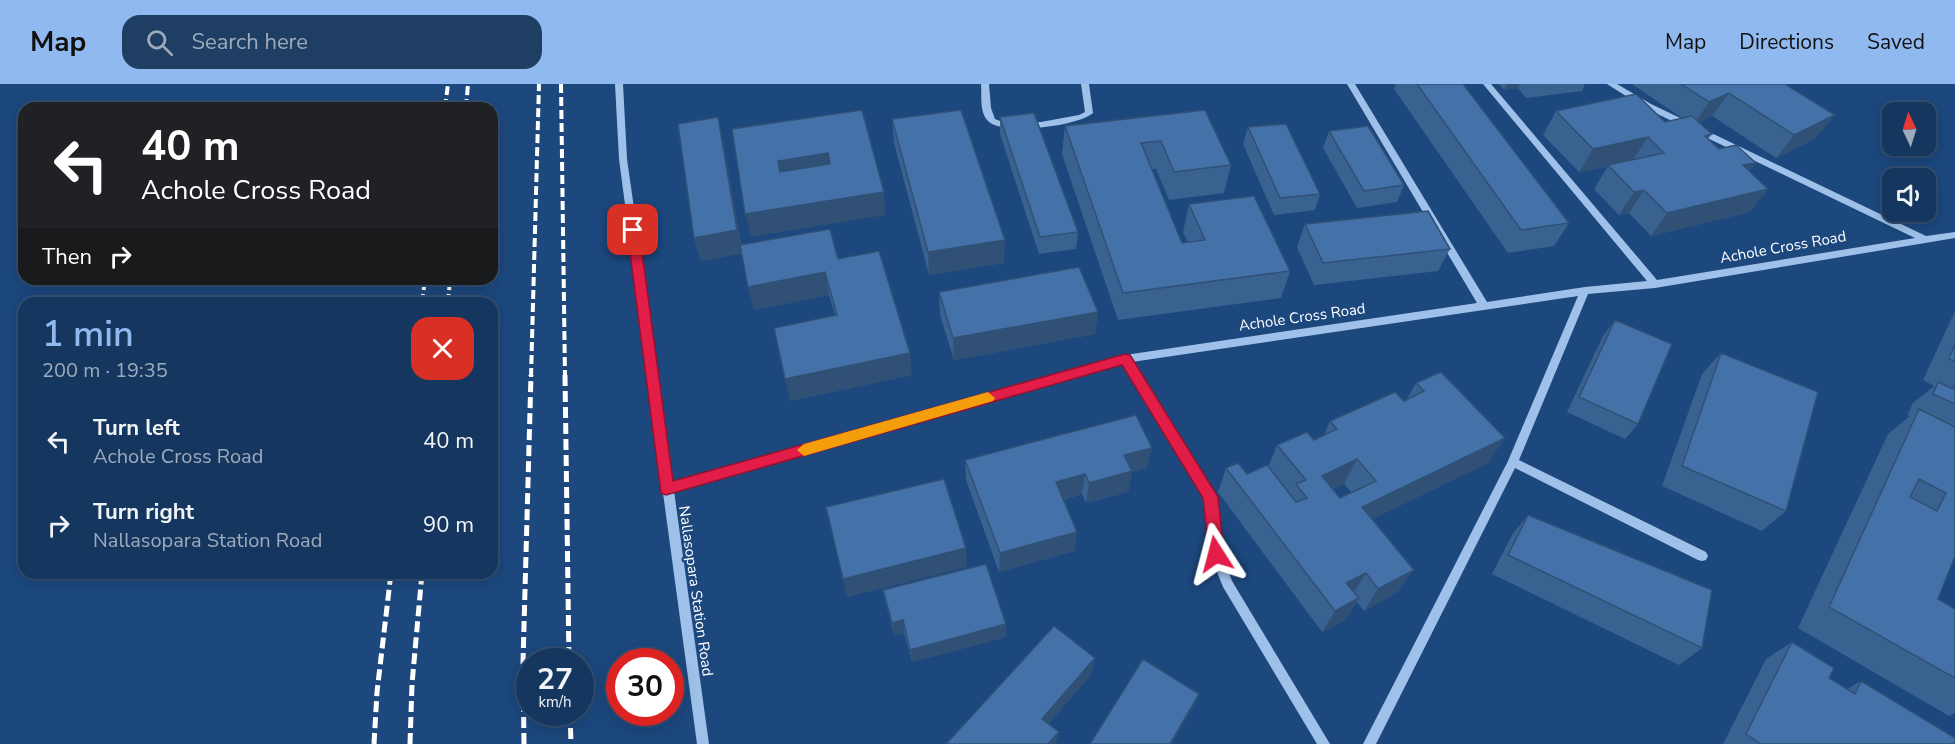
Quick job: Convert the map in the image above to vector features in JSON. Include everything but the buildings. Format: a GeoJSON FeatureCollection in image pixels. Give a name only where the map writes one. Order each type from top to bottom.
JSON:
{"type":"FeatureCollection","features":[{"type":"Feature","properties":{"kind":"street","name":"Nallasopara Station Road"},"geometry":{"type":"LineString","coordinates":[[619,84],[623,159],[666,489],[703,744]]}},
{"type":"Feature","properties":{"kind":"street"},"geometry":{"type":"LineString","coordinates":[[985,84],[988,114],[993,121],[1002,124],[1056,123],[1084,119],[1089,113],[1085,84]]}},
{"type":"Feature","properties":{"kind":"street"},"geometry":{"type":"LineString","coordinates":[[1351,84],[1484,306]]}},
{"type":"Feature","properties":{"kind":"street"},"geometry":{"type":"LineString","coordinates":[[1487,84],[1655,284]]}},
{"type":"Feature","properties":{"kind":"street"},"geometry":{"type":"LineString","coordinates":[[1611,84],[1648,106],[1922,238]]}},
{"type":"Feature","properties":{"kind":"street","name":"Achole Cross Road"},"geometry":{"type":"LineString","coordinates":[[666,489],[1125,359],[1585,291],[1655,284],[1922,238],[1955,235]]}},
{"type":"Feature","properties":{"kind":"street"},"geometry":{"type":"LineString","coordinates":[[1369,744],[1513,462],[1585,291]]}},
{"type":"Feature","properties":{"kind":"street"},"geometry":{"type":"LineString","coordinates":[[1125,359],[1210,497],[1216,554],[1227,583],[1324,744]]}},
{"type":"Feature","properties":{"kind":"street"},"geometry":{"type":"LineString","coordinates":[[1513,462],[1702,556]]}},
{"type":"Feature","properties":{"kind":"railway"},"geometry":{"type":"LineString","coordinates":[[446,102],[448,84]]}},
{"type":"Feature","properties":{"kind":"railway"},"geometry":{"type":"LineString","coordinates":[[466,102],[468,84]]}},
{"type":"Feature","properties":{"kind":"railway"},"geometry":{"type":"LineString","coordinates":[[531,377],[539,84]]}},
{"type":"Feature","properties":{"kind":"railway"},"geometry":{"type":"LineString","coordinates":[[561,84],[565,377]]}},
{"type":"Feature","properties":{"kind":"railway"},"geometry":{"type":"LineString","coordinates":[[423,297],[424,285]]}},
{"type":"Feature","properties":{"kind":"railway"},"geometry":{"type":"LineString","coordinates":[[448,297],[450,285]]}},
{"type":"Feature","properties":{"kind":"railway"},"geometry":{"type":"LineString","coordinates":[[524,744],[523,662],[531,375]]}},
{"type":"Feature","properties":{"kind":"railway"},"geometry":{"type":"LineString","coordinates":[[565,375],[569,648]]}},
{"type":"Feature","properties":{"kind":"railway"},"geometry":{"type":"LineString","coordinates":[[374,744],[377,692],[390,579]]}},
{"type":"Feature","properties":{"kind":"railway"},"geometry":{"type":"LineString","coordinates":[[410,744],[412,684],[421,579]]}},
{"type":"Feature","properties":{"kind":"railway"},"geometry":{"type":"LineString","coordinates":[[570,726],[571,744]]}},
{"type":"Feature","properties":{"kind":"slow traffic"},"geometry":{"type":"LineString","coordinates":[[804,450],[988,398]]}},
{"type":"Feature","properties":{"kind":"route"},"geometry":{"type":"LineString","coordinates":[[633,230],[666,489],[1125,359],[1210,497],[1216,554]]}}]}
